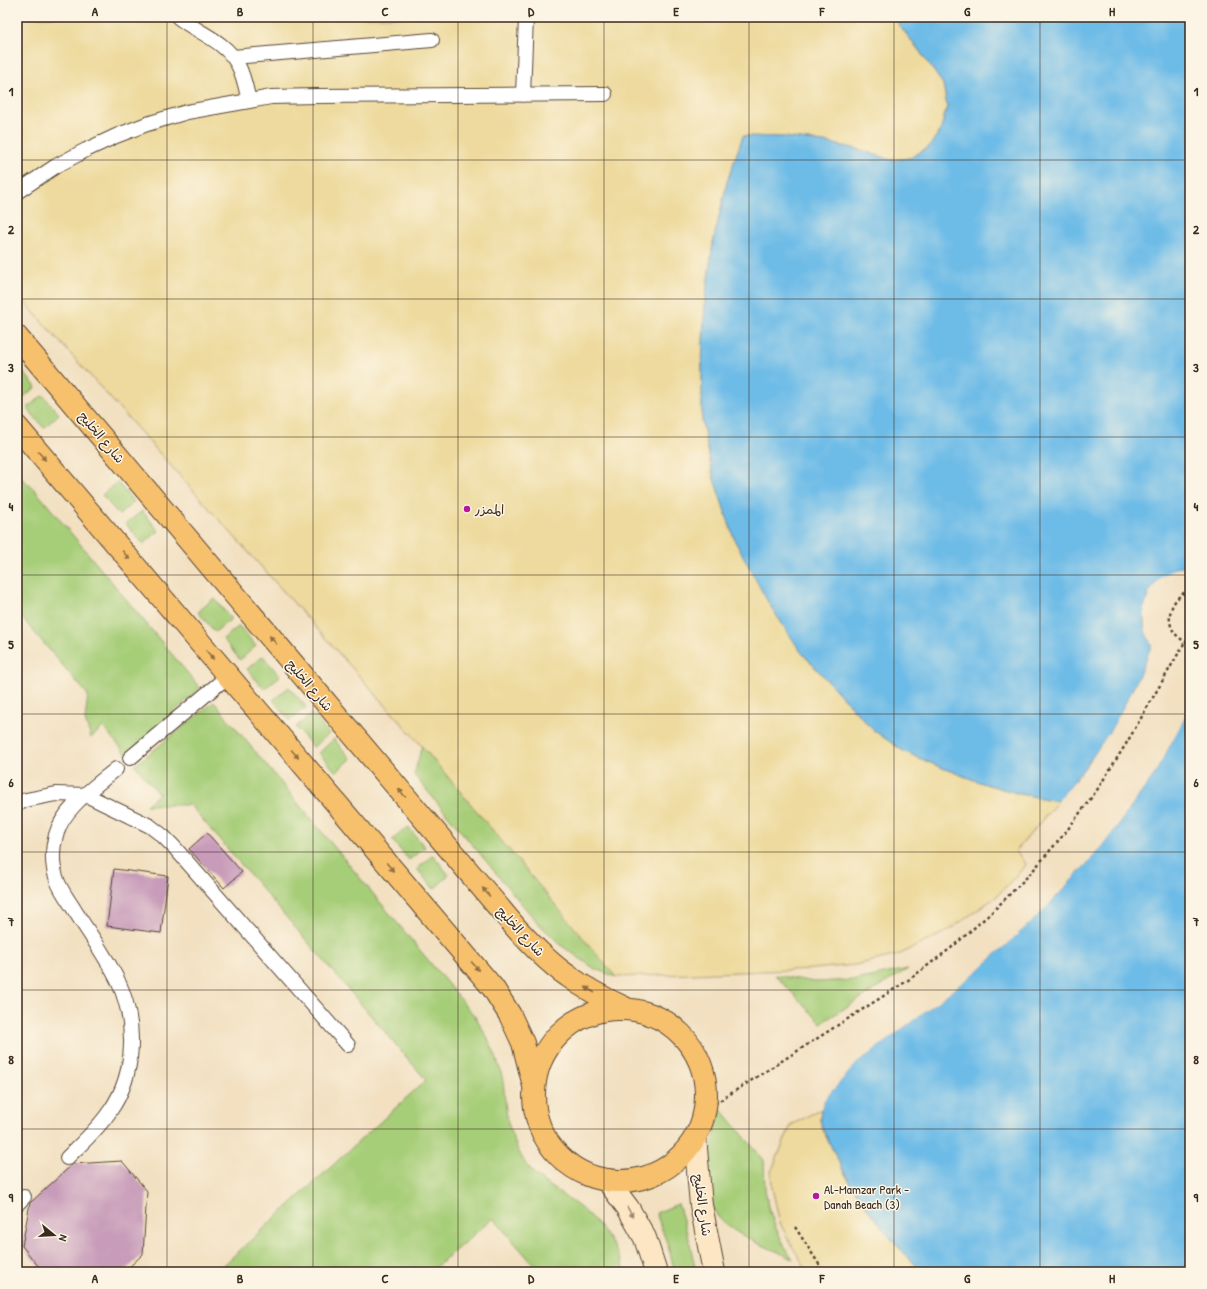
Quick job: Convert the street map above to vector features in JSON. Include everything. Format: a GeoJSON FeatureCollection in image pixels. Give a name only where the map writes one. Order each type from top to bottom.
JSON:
{"type":"FeatureCollection","features":[{"type":"Feature","properties":{"kind":"main road","name":"شارع الخليج"},"geometry":{"type":"LineString","coordinates":[[17,337],[517,929],[541,954],[567,976],[595,994],[625,1008]]}},
{"type":"Feature","properties":{"kind":"main road"},"geometry":{"type":"LineString","coordinates":[[17,427],[493,988],[510,1015],[523,1043],[534,1086],[535,1108],[541,1129],[552,1148],[568,1163],[587,1174],[608,1180],[628,1181],[648,1176],[667,1167],[683,1153],[695,1137],[705,1110],[706,1086],[700,1062],[688,1041],[670,1024],[649,1013],[625,1008],[603,1010],[583,1017],[564,1029],[550,1045],[540,1065],[534,1086]]}},
{"type":"Feature","properties":{"kind":"main road","name":"شارع الخليج"},"geometry":{"type":"LineString","coordinates":[[695,1137],[701,1205],[714,1272]]}},
{"type":"Feature","properties":{"kind":"main road"},"geometry":{"type":"LineString","coordinates":[[608,1180],[628,1208],[645,1238],[656,1272]]}},
{"type":"Feature","properties":{"kind":"lane"},"geometry":{"type":"LineString","coordinates":[[178,17],[224,47],[233,57],[242,74],[249,101]]}},
{"type":"Feature","properties":{"kind":"lane"},"geometry":{"type":"LineString","coordinates":[[523,95],[526,17]]}},
{"type":"Feature","properties":{"kind":"lane"},"geometry":{"type":"LineString","coordinates":[[233,57],[432,40]]}},
{"type":"Feature","properties":{"kind":"lane"},"geometry":{"type":"LineString","coordinates":[[17,192],[56,166],[86,150],[147,124],[187,112],[249,101],[271,98],[318,96],[604,94]]}},
{"type":"Feature","properties":{"kind":"lane"},"geometry":{"type":"LineString","coordinates":[[130,758],[228,676]]}},
{"type":"Feature","properties":{"kind":"lane"},"geometry":{"type":"LineString","coordinates":[[67,1158],[96,1129],[111,1110],[121,1090],[128,1068],[132,1045],[131,1023],[126,1001],[117,981],[57,880],[53,857],[56,834],[67,814],[116,769]]}},
{"type":"Feature","properties":{"kind":"lane"},"geometry":{"type":"LineString","coordinates":[[17,803],[56,794],[86,795],[150,826],[163,836],[348,1045]]}},
{"type":"Feature","properties":{"kind":"path"},"geometry":{"type":"LineString","coordinates":[[1190,590],[1179,596],[1172,604],[1170,615],[1171,626],[1177,635],[1185,642],[1190,643]]}},
{"type":"Feature","properties":{"kind":"path"},"geometry":{"type":"LineString","coordinates":[[705,1110],[907,981],[950,948],[991,913],[1030,874],[1065,833],[1098,790],[1185,642]]}},
{"type":"Feature","properties":{"kind":"path"},"geometry":{"type":"LineString","coordinates":[[795,1227],[824,1272]]}},
{"type":"Feature","properties":{"kind":"green space"},"geometry":{"type":"Polygon","coordinates":[[[19,367],[36,387],[20,400],[17,397],[17,368],[19,367]]]}},
{"type":"Feature","properties":{"kind":"green space"},"geometry":{"type":"Polygon","coordinates":[[[43,395],[59,414],[44,428],[27,408],[43,395]]]}},
{"type":"Feature","properties":{"kind":"green space"},"geometry":{"type":"Polygon","coordinates":[[[17,474],[35,490],[200,688],[127,755],[103,727],[91,738],[85,720],[88,695],[17,612],[17,474]]]}},
{"type":"Feature","properties":{"kind":"green space"},"geometry":{"type":"Polygon","coordinates":[[[117,482],[134,502],[119,515],[102,495],[117,482]]]}},
{"type":"Feature","properties":{"kind":"green space"},"geometry":{"type":"Polygon","coordinates":[[[142,511],[159,531],[143,544],[126,524],[142,511]]]}},
{"type":"Feature","properties":{"kind":"green space"},"geometry":{"type":"Polygon","coordinates":[[[214,598],[231,619],[215,632],[198,612],[214,598]]]}},
{"type":"Feature","properties":{"kind":"green space"},"geometry":{"type":"Polygon","coordinates":[[[239,626],[256,646],[240,660],[223,639],[239,626]]]}},
{"type":"Feature","properties":{"kind":"green space"},"geometry":{"type":"Polygon","coordinates":[[[263,656],[280,676],[264,689],[247,669],[263,656]]]}},
{"type":"Feature","properties":{"kind":"green space"},"geometry":{"type":"Polygon","coordinates":[[[289,687],[306,707],[290,720],[273,700],[289,687]]]}},
{"type":"Feature","properties":{"kind":"green space"},"geometry":{"type":"Polygon","coordinates":[[[214,702],[477,1019],[498,1062],[503,1081],[508,1123],[521,1156],[528,1167],[535,1174],[583,1210],[596,1222],[611,1242],[626,1272],[540,1272],[493,1218],[430,1272],[216,1272],[426,1080],[190,805],[146,805],[159,794],[135,765],[214,702]]]}},
{"type":"Feature","properties":{"kind":"green space"},"geometry":{"type":"Polygon","coordinates":[[[312,714],[329,734],[313,747],[296,727],[312,714]]]}},
{"type":"Feature","properties":{"kind":"green space"},"geometry":{"type":"Polygon","coordinates":[[[334,739],[351,759],[336,772],[319,753],[334,739]]]}},
{"type":"Feature","properties":{"kind":"green space"},"geometry":{"type":"Polygon","coordinates":[[[422,746],[616,977],[595,969],[562,946],[536,921],[414,775],[422,746]]]}},
{"type":"Feature","properties":{"kind":"green space"},"geometry":{"type":"Polygon","coordinates":[[[408,827],[425,847],[409,860],[392,840],[408,827]]]}},
{"type":"Feature","properties":{"kind":"green space"},"geometry":{"type":"Polygon","coordinates":[[[433,855],[449,875],[434,889],[417,869],[433,855]]]}},
{"type":"Feature","properties":{"kind":"green space"},"geometry":{"type":"Polygon","coordinates":[[[908,969],[821,1023],[775,975],[814,982],[856,980],[908,969]]]}},
{"type":"Feature","properties":{"kind":"green space"},"geometry":{"type":"Polygon","coordinates":[[[721,1109],[764,1160],[765,1189],[768,1206],[775,1226],[785,1247],[793,1259],[740,1234],[724,1223],[715,1212],[710,1199],[708,1169],[721,1109]]]}},
{"type":"Feature","properties":{"kind":"green space"},"geometry":{"type":"Polygon","coordinates":[[[678,1204],[689,1239],[696,1272],[675,1272],[668,1246],[656,1213],[678,1204]]]}},
{"type":"Feature","properties":{"kind":"sand","name":"الممزر"},"geometry":{"type":"Polygon","coordinates":[[[17,17],[893,17],[943,84],[947,106],[941,129],[929,147],[910,158],[891,160],[858,149],[824,142],[784,137],[743,136],[727,182],[713,243],[705,301],[702,363],[702,421],[713,476],[735,541],[801,652],[872,729],[903,751],[940,767],[982,783],[1020,794],[1058,801],[1016,851],[1026,865],[997,896],[948,931],[898,955],[855,965],[813,969],[616,977],[422,746],[17,294],[17,17]]]}},
{"type":"Feature","properties":{"kind":"sand","name":"Al-Mamzar Park - Danah Beach (3)"},"geometry":{"type":"Polygon","coordinates":[[[821,1109],[820,1120],[823,1130],[849,1180],[885,1232],[903,1253],[923,1272],[808,1272],[780,1223],[772,1188],[771,1172],[791,1125],[821,1109]]]}},
{"type":"Feature","properties":{"kind":"water"},"geometry":{"type":"Polygon","coordinates":[[[893,17],[1190,17],[1190,564],[1169,572],[1154,587],[1148,596],[1144,616],[1146,630],[1152,646],[1143,667],[1129,698],[1112,728],[1086,766],[1058,801],[1020,794],[982,783],[940,767],[903,751],[872,729],[801,652],[769,604],[735,541],[713,476],[702,421],[702,363],[705,301],[713,243],[727,182],[743,136],[784,137],[824,142],[858,149],[891,160],[910,158],[929,147],[941,129],[947,106],[943,84],[893,17]]]}},
{"type":"Feature","properties":{"kind":"water"},"geometry":{"type":"Polygon","coordinates":[[[1190,707],[1190,1272],[923,1272],[903,1253],[885,1232],[849,1180],[823,1130],[820,1120],[824,1100],[856,1064],[976,972],[1041,913],[1102,847],[1155,773],[1190,707]]]}},
{"type":"Feature","properties":{"kind":"pier"},"geometry":{"type":"Polygon","coordinates":[[[1190,564],[1190,566],[1173,572],[1162,579],[1151,593],[1146,610],[1147,629],[1154,646],[1136,689],[1114,729],[1088,767],[1059,803],[1056,803],[1087,766],[1112,728],[1134,688],[1152,646],[1145,629],[1144,609],[1150,592],[1160,578],[1172,570],[1190,564]]]}},
{"type":"Feature","properties":{"kind":"pier"},"geometry":{"type":"Polygon","coordinates":[[[1190,705],[1155,773],[1102,847],[1041,913],[976,972],[856,1064],[824,1100],[821,1109],[819,1110],[823,1099],[855,1062],[975,971],[1039,912],[1100,846],[1153,772],[1188,706],[1190,705]]]}},
{"type":"Feature","properties":{"kind":"building"},"geometry":{"type":"Polygon","coordinates":[[[207,833],[242,872],[224,888],[189,849],[207,833]]]}},
{"type":"Feature","properties":{"kind":"building"},"geometry":{"type":"Polygon","coordinates":[[[114,869],[168,876],[161,933],[107,926],[114,869]]]}},
{"type":"Feature","properties":{"kind":"building"},"geometry":{"type":"Polygon","coordinates":[[[122,1161],[147,1191],[143,1254],[124,1272],[43,1272],[22,1246],[30,1203],[73,1164],[122,1161]]]}},
{"type":"Feature","properties":{"kind":"place","name":"الممزر"},"geometry":{"type":"Point","coordinates":[467,509]}},
{"type":"Feature","properties":{"kind":"place","name":"Al-Mamzar Park - Danah Beach (3)"},"geometry":{"type":"Point","coordinates":[816,1196]}}]}
